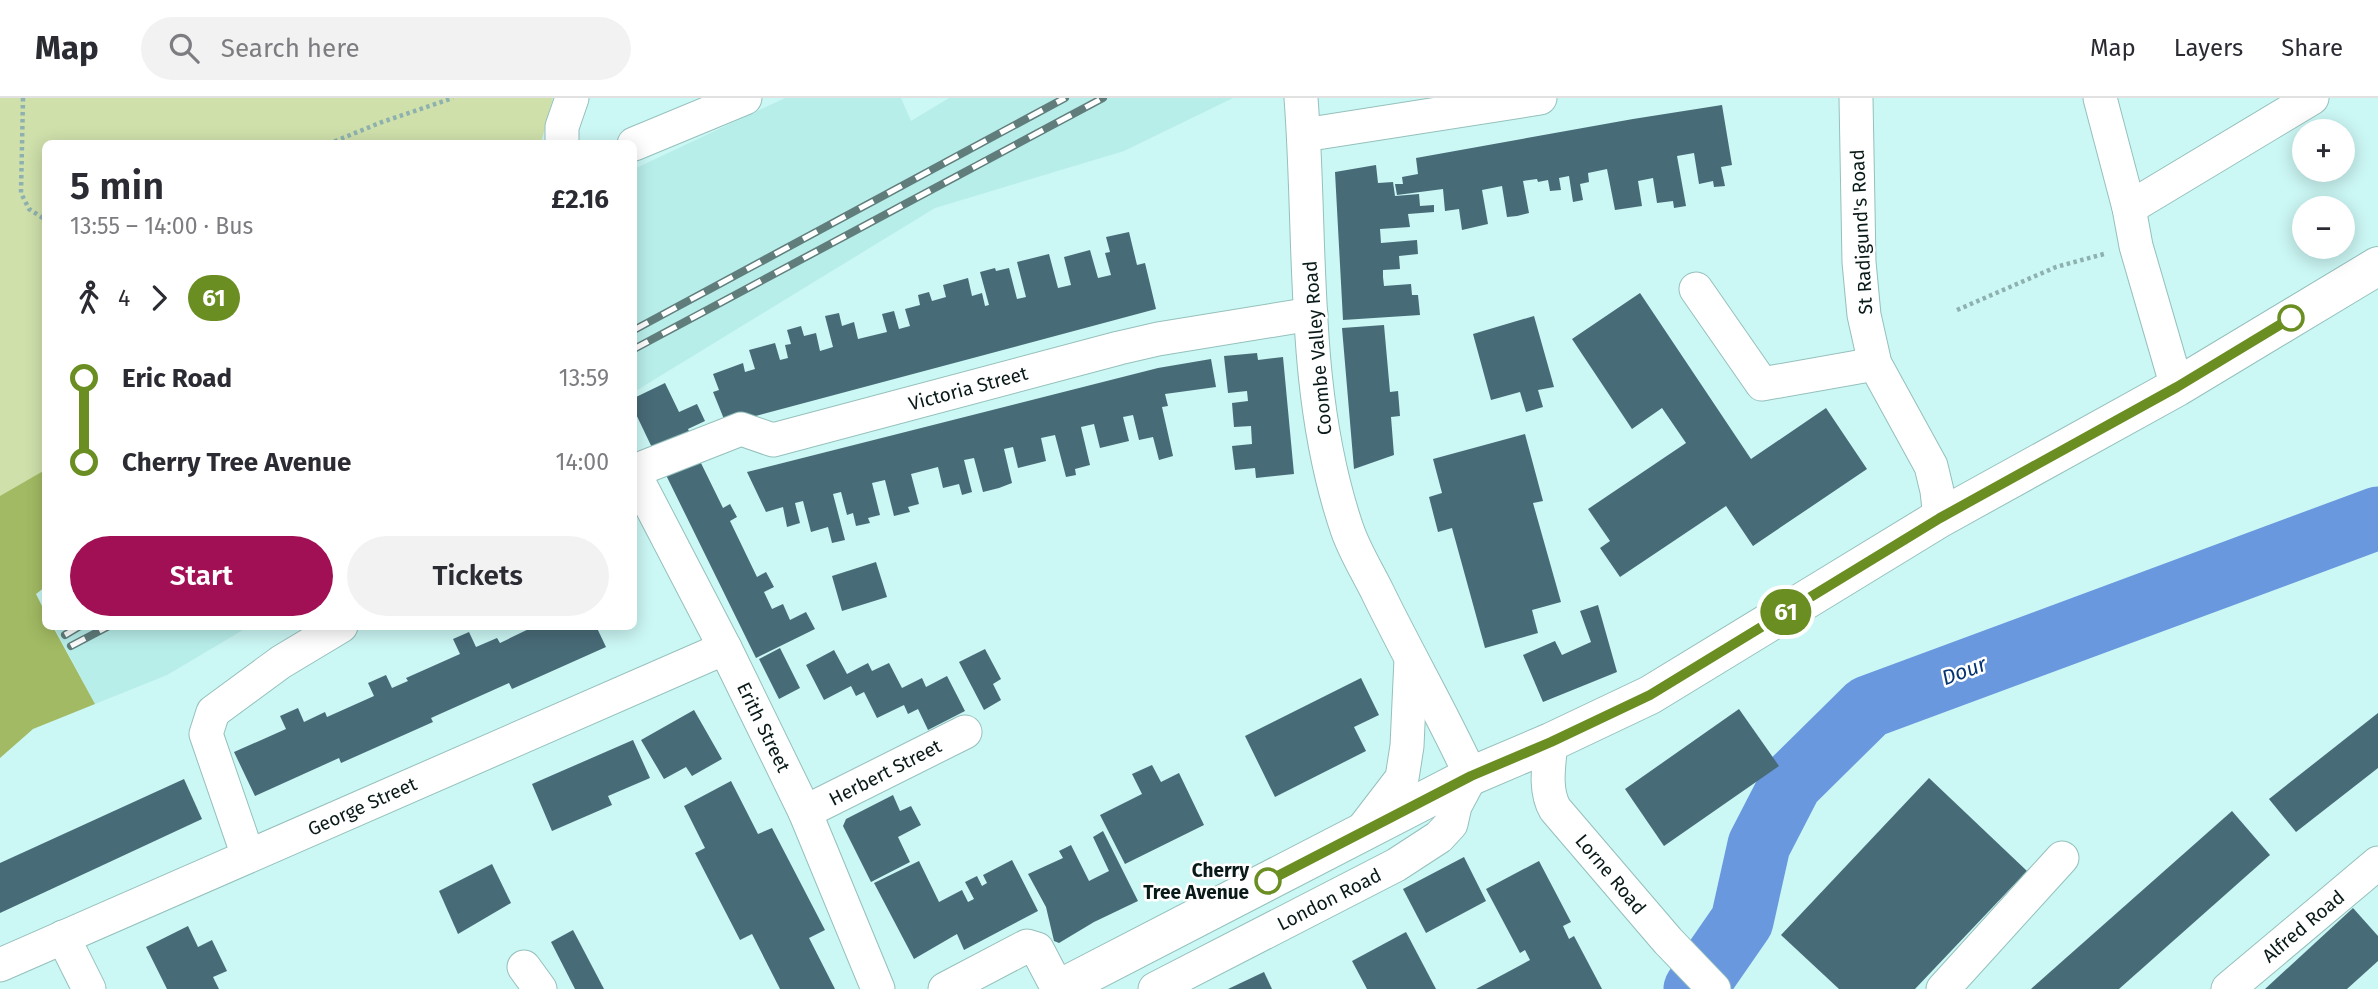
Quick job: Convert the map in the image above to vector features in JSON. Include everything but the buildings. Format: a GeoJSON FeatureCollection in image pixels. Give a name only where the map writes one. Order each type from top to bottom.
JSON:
{"type":"FeatureCollection","features":[{"type":"Feature","properties":{"kind":"main road"},"geometry":{"type":"LineString","coordinates":[[1058,989],[1471,776],[1650,695],[1940,518],[2177,387],[2378,266]]}},
{"type":"Feature","properties":{"kind":"street"},"geometry":{"type":"LineString","coordinates":[[562,140],[562,127],[572,98]]}},
{"type":"Feature","properties":{"kind":"street"},"geometry":{"type":"LineString","coordinates":[[637,143],[745,98]]}},
{"type":"Feature","properties":{"kind":"street","name":"Coombe Valley Road"},"geometry":{"type":"LineString","coordinates":[[1301,98],[1317,398],[1328,468],[1348,532],[1471,776]]}},
{"type":"Feature","properties":{"kind":"street"},"geometry":{"type":"LineString","coordinates":[[1304,135],[1540,98]]}},
{"type":"Feature","properties":{"kind":"street","name":"St Radigund's Road"},"geometry":{"type":"LineString","coordinates":[[1856,98],[1859,262],[1864,315],[1875,364],[1931,466],[1940,518]]}},
{"type":"Feature","properties":{"kind":"street"},"geometry":{"type":"LineString","coordinates":[[2099,98],[2129,208],[2136,246],[2177,387]]}},
{"type":"Feature","properties":{"kind":"street"},"geometry":{"type":"LineString","coordinates":[[2129,208],[2312,98]]}},
{"type":"Feature","properties":{"kind":"street"},"geometry":{"type":"LineString","coordinates":[[1696,289],[1762,384],[1875,364]]}},
{"type":"Feature","properties":{"kind":"street","name":"Victoria Street"},"geometry":{"type":"LineString","coordinates":[[637,471],[741,429],[773,440],[1119,348],[1311,314]]}},
{"type":"Feature","properties":{"kind":"street","name":"Erith Street"},"geometry":{"type":"LineString","coordinates":[[637,478],[806,812],[878,989]]}},
{"type":"Feature","properties":{"kind":"street"},"geometry":{"type":"LineString","coordinates":[[248,856],[206,734],[214,712],[281,662],[334,630]]}},
{"type":"Feature","properties":{"kind":"street","name":"George Street"},"geometry":{"type":"LineString","coordinates":[[0,965],[725,648]]}},
{"type":"Feature","properties":{"kind":"street"},"geometry":{"type":"LineString","coordinates":[[1359,834],[1402,778],[1407,746],[1411,659]]}},
{"type":"Feature","properties":{"kind":"street","name":"Herbert Street"},"geometry":{"type":"LineString","coordinates":[[806,812],[965,732]]}},
{"type":"Feature","properties":{"kind":"street","name":"Lorne Road"},"geometry":{"type":"LineString","coordinates":[[1551,742],[1548,771],[1550,800],[1668,941],[1714,989]]}},
{"type":"Feature","properties":{"kind":"street","name":"London Road"},"geometry":{"type":"LineString","coordinates":[[1155,989],[1396,865],[1439,836],[1451,824],[1455,806],[1471,776]]}},
{"type":"Feature","properties":{"kind":"street"},"geometry":{"type":"LineString","coordinates":[[1942,989],[2062,858]]}},
{"type":"Feature","properties":{"kind":"street","name":"Alfred Road"},"geometry":{"type":"LineString","coordinates":[[2228,989],[2378,863]]}},
{"type":"Feature","properties":{"kind":"street"},"geometry":{"type":"LineString","coordinates":[[63,937],[89,989]]}},
{"type":"Feature","properties":{"kind":"street"},"geometry":{"type":"LineString","coordinates":[[945,989],[1027,946],[1037,948],[1058,989]]}},
{"type":"Feature","properties":{"kind":"path"},"geometry":{"type":"LineString","coordinates":[[23,98],[21,192],[29,209],[42,217]]}},
{"type":"Feature","properties":{"kind":"path"},"geometry":{"type":"LineString","coordinates":[[338,140],[453,98]]}},
{"type":"Feature","properties":{"kind":"path"},"geometry":{"type":"LineString","coordinates":[[1957,310],[2056,267],[2136,246]]}},
{"type":"Feature","properties":{"kind":"shaded area"},"geometry":{"type":"Polygon","coordinates":[[[785,98],[901,98],[911,121],[949,98],[1233,98],[1124,151],[935,208],[637,390],[637,168],[785,98]]]}},
{"type":"Feature","properties":{"kind":"shaded area"},"geometry":{"type":"Polygon","coordinates":[[[56,630],[243,630],[167,675],[95,704],[56,630]]]}},
{"type":"Feature","properties":{"kind":"green space"},"geometry":{"type":"Polygon","coordinates":[[[0,98],[553,98],[542,140],[42,140],[42,477],[0,502],[0,98]]]}},
{"type":"Feature","properties":{"kind":"green space"},"geometry":{"type":"Polygon","coordinates":[[[42,472],[42,589],[36,594],[42,606],[42,630],[55,630],[95,704],[33,729],[0,758],[0,496],[42,472]]]}},
{"type":"Feature","properties":{"kind":"waterway","name":"Dour"},"geometry":{"type":"LineString","coordinates":[[1695,989],[1742,921],[1759,845],[1791,783],[1868,707],[2378,518]]}},
{"type":"Feature","properties":{"kind":"railway"},"geometry":{"type":"LineString","coordinates":[[637,328],[1065,98]]}},
{"type":"Feature","properties":{"kind":"railway"},"geometry":{"type":"LineString","coordinates":[[637,347],[1103,98]]}},
{"type":"Feature","properties":{"kind":"railway"},"geometry":{"type":"LineString","coordinates":[[65,635],[73,630]]}},
{"type":"Feature","properties":{"kind":"railway"},"geometry":{"type":"LineString","coordinates":[[71,646],[101,630]]}},
{"type":"Feature","properties":{"kind":"bus line","name":"61"},"geometry":{"type":"LineString","coordinates":[[1268,881],[1471,776],[1650,695],[1940,518],[2177,387],[2291,318]]}},
{"type":"Feature","properties":{"kind":"place","name":"Cherry Tree Avenue"},"geometry":{"type":"Point","coordinates":[1268,881]}}]}
